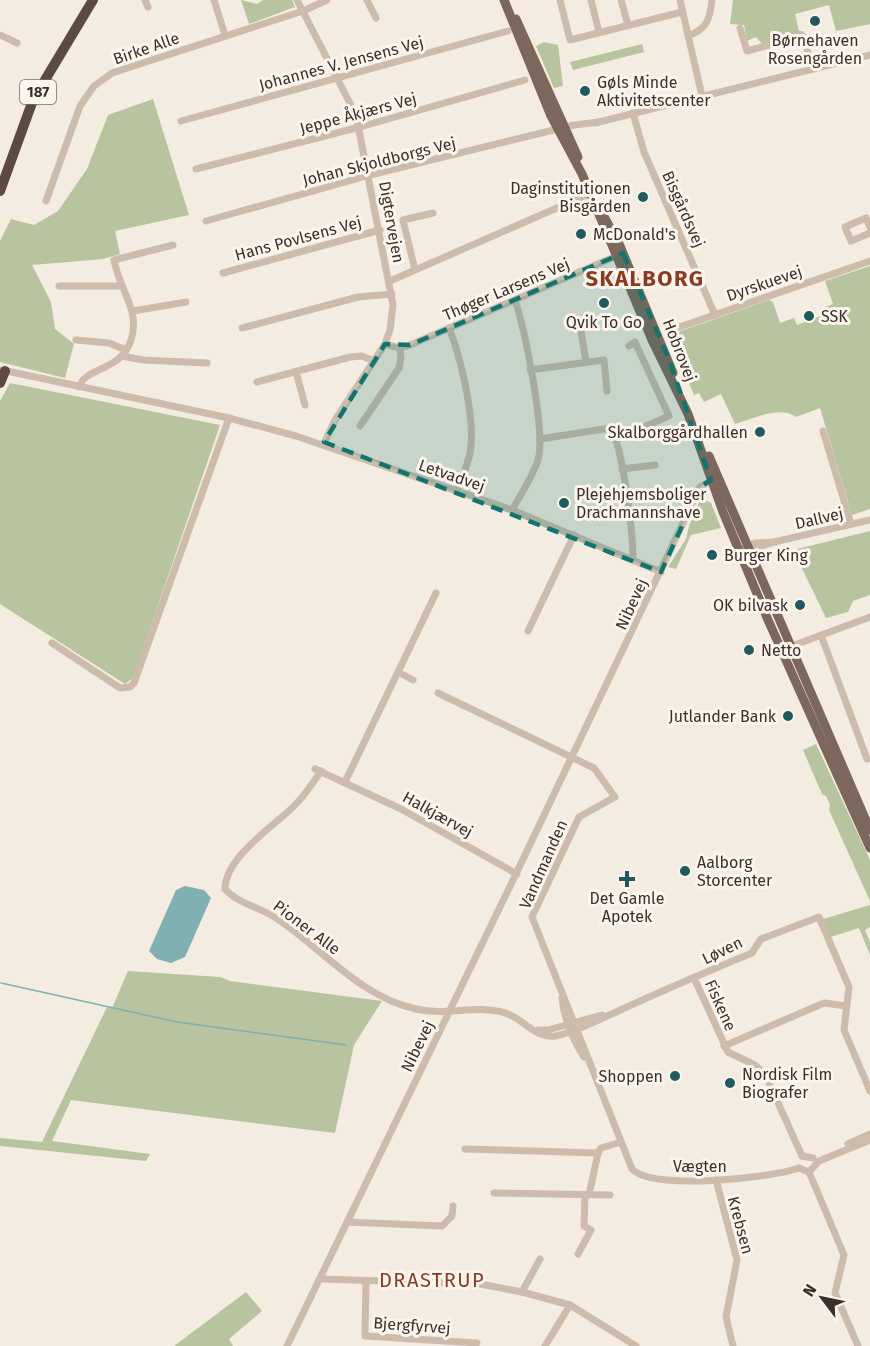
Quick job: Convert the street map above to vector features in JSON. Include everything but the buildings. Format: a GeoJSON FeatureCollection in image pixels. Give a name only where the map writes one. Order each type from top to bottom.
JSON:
{"type":"FeatureCollection","features":[{"type":"Feature","properties":{"kind":"highway","name":"187"},"geometry":{"type":"LineString","coordinates":[[0,191],[33,100],[93,0]]}},
{"type":"Feature","properties":{"kind":"highway"},"geometry":{"type":"LineString","coordinates":[[0,383],[2,370]]}},
{"type":"Feature","properties":{"kind":"main road","name":"Hobrovej"},"geometry":{"type":"LineString","coordinates":[[506,0],[519,41],[563,129],[619,255],[668,357],[697,436],[870,848]]}},
{"type":"Feature","properties":{"kind":"main road","name":"Hobrovej"},"geometry":{"type":"LineString","coordinates":[[786,649],[870,830]]}},
{"type":"Feature","properties":{"kind":"street"},"geometry":{"type":"LineString","coordinates":[[214,0],[225,35]]}},
{"type":"Feature","properties":{"kind":"street","name":"Digtervejen"},"geometry":{"type":"LineString","coordinates":[[297,0],[339,78],[360,127],[392,294],[393,316],[385,344],[335,420],[323,445]]}},
{"type":"Feature","properties":{"kind":"street","name":"Birke Alle"},"geometry":{"type":"LineString","coordinates":[[46,201],[80,106],[94,86],[121,70],[303,11],[327,0]]}},
{"type":"Feature","properties":{"kind":"street"},"geometry":{"type":"LineString","coordinates":[[367,0],[376,18]]}},
{"type":"Feature","properties":{"kind":"street"},"geometry":{"type":"LineString","coordinates":[[560,0],[570,40],[682,12]]}},
{"type":"Feature","properties":{"kind":"street"},"geometry":{"type":"LineString","coordinates":[[591,0],[598,32]]}},
{"type":"Feature","properties":{"kind":"street"},"geometry":{"type":"LineString","coordinates":[[621,0],[628,26]]}},
{"type":"Feature","properties":{"kind":"street"},"geometry":{"type":"LineString","coordinates":[[680,0],[702,96]]}},
{"type":"Feature","properties":{"kind":"street"},"geometry":{"type":"LineString","coordinates":[[688,36],[702,30],[708,22],[712,0]]}},
{"type":"Feature","properties":{"kind":"street"},"geometry":{"type":"LineString","coordinates":[[740,28],[747,51],[803,36],[813,69]]}},
{"type":"Feature","properties":{"kind":"street","name":"Johannes V. Jensens Vej"},"geometry":{"type":"LineString","coordinates":[[182,121],[507,31]]}},
{"type":"Feature","properties":{"kind":"street"},"geometry":{"type":"LineString","coordinates":[[0,35],[17,43]]}},
{"type":"Feature","properties":{"kind":"street","name":"Johan Skjoldborgs Vej"},"geometry":{"type":"LineString","coordinates":[[206,221],[370,175],[563,129],[575,130],[633,113],[870,55]]}},
{"type":"Feature","properties":{"kind":"street","name":"Jeppe Åkjærs Vej"},"geometry":{"type":"LineString","coordinates":[[196,170],[525,80]]}},
{"type":"Feature","properties":{"kind":"street","name":"Bisgårdsvej"},"geometry":{"type":"LineString","coordinates":[[633,113],[644,152],[715,315]]}},
{"type":"Feature","properties":{"kind":"street"},"geometry":{"type":"LineString","coordinates":[[390,281],[593,197]]}},
{"type":"Feature","properties":{"kind":"street"},"geometry":{"type":"LineString","coordinates":[[415,270],[403,220],[434,213]]}},
{"type":"Feature","properties":{"kind":"street"},"geometry":{"type":"LineString","coordinates":[[870,226],[866,218],[845,227],[851,241],[870,233]]}},
{"type":"Feature","properties":{"kind":"street","name":"Hans Povlsens Vej"},"geometry":{"type":"LineString","coordinates":[[223,273],[380,230]]}},
{"type":"Feature","properties":{"kind":"street"},"geometry":{"type":"LineString","coordinates":[[79,387],[86,376],[107,368],[124,353],[136,323],[114,260],[173,245]]}},
{"type":"Feature","properties":{"kind":"street","name":"Thøger Larsens Vej"},"geometry":{"type":"LineString","coordinates":[[400,348],[619,255]]}},
{"type":"Feature","properties":{"kind":"street","name":"Dyrskuevej"},"geometry":{"type":"LineString","coordinates":[[668,331],[870,261]]}},
{"type":"Feature","properties":{"kind":"street"},"geometry":{"type":"LineString","coordinates":[[59,286],[122,286]]}},
{"type":"Feature","properties":{"kind":"street"},"geometry":{"type":"LineString","coordinates":[[242,328],[370,294],[392,294]]}},
{"type":"Feature","properties":{"kind":"street"},"geometry":{"type":"LineString","coordinates":[[512,510],[538,460],[540,439],[524,326],[515,300]]}},
{"type":"Feature","properties":{"kind":"street"},"geometry":{"type":"LineString","coordinates":[[133,311],[186,302]]}},
{"type":"Feature","properties":{"kind":"street"},"geometry":{"type":"LineString","coordinates":[[449,328],[459,355],[471,437],[468,459],[457,491]]}},
{"type":"Feature","properties":{"kind":"street"},"geometry":{"type":"LineString","coordinates":[[581,331],[586,362]]}},
{"type":"Feature","properties":{"kind":"street"},"geometry":{"type":"LineString","coordinates":[[76,340],[109,343],[124,353],[143,360],[207,363]]}},
{"type":"Feature","properties":{"kind":"street"},"geometry":{"type":"LineString","coordinates":[[616,439],[669,416],[635,342],[629,346]]}},
{"type":"Feature","properties":{"kind":"street"},"geometry":{"type":"LineString","coordinates":[[360,426],[399,368],[402,358],[400,348],[385,344]]}},
{"type":"Feature","properties":{"kind":"street"},"geometry":{"type":"LineString","coordinates":[[257,382],[362,356],[374,361]]}},
{"type":"Feature","properties":{"kind":"street"},"geometry":{"type":"LineString","coordinates":[[530,370],[604,360],[607,391]]}},
{"type":"Feature","properties":{"kind":"street","name":"Letvadvej"},"geometry":{"type":"LineString","coordinates":[[2,370],[229,418],[323,445],[512,510],[661,572]]}},
{"type":"Feature","properties":{"kind":"street"},"geometry":{"type":"LineString","coordinates":[[296,372],[305,405]]}},
{"type":"Feature","properties":{"kind":"street"},"geometry":{"type":"LineString","coordinates":[[52,644],[120,688],[130,687],[134,683],[229,418]]}},
{"type":"Feature","properties":{"kind":"street"},"geometry":{"type":"LineString","coordinates":[[540,439],[610,428],[616,439],[622,469],[633,559]]}},
{"type":"Feature","properties":{"kind":"street"},"geometry":{"type":"LineString","coordinates":[[824,431],[851,524]]}},
{"type":"Feature","properties":{"kind":"street"},"geometry":{"type":"LineString","coordinates":[[622,469],[655,465]]}},
{"type":"Feature","properties":{"kind":"street","name":"Nibevej"},"geometry":{"type":"LineString","coordinates":[[287,1346],[517,874],[700,487],[716,481]]}},
{"type":"Feature","properties":{"kind":"street","name":"Dallvej"},"geometry":{"type":"LineString","coordinates":[[745,550],[870,520]]}},
{"type":"Feature","properties":{"kind":"street"},"geometry":{"type":"LineString","coordinates":[[528,631],[574,535]]}},
{"type":"Feature","properties":{"kind":"street"},"geometry":{"type":"LineString","coordinates":[[345,782],[436,593]]}},
{"type":"Feature","properties":{"kind":"street"},"geometry":{"type":"LineString","coordinates":[[786,649],[870,617]]}},
{"type":"Feature","properties":{"kind":"street"},"geometry":{"type":"LineString","coordinates":[[821,635],[834,660],[867,759]]}},
{"type":"Feature","properties":{"kind":"street"},"geometry":{"type":"LineString","coordinates":[[398,672],[413,680]]}},
{"type":"Feature","properties":{"kind":"street"},"geometry":{"type":"LineString","coordinates":[[438,693],[572,757]]}},
{"type":"Feature","properties":{"kind":"street","name":"Vandmanden"},"geometry":{"type":"LineString","coordinates":[[572,757],[594,768],[615,796],[579,817],[533,911],[533,922],[562,993],[573,1027],[621,1142]]}},
{"type":"Feature","properties":{"kind":"street","name":"Halkjærvej"},"geometry":{"type":"LineString","coordinates":[[318,770],[401,809],[517,874]]}},
{"type":"Feature","properties":{"kind":"street","name":"Pioner Alle"},"geometry":{"type":"LineString","coordinates":[[318,770],[292,808],[249,846],[232,870],[225,889],[236,898],[287,925],[342,971],[374,991],[415,1009],[449,1012]]}},
{"type":"Feature","properties":{"kind":"street","name":"Løven"},"geometry":{"type":"LineString","coordinates":[[449,1012],[501,1011],[548,1036],[614,1013],[752,953],[761,939],[819,917],[849,987],[844,1030],[870,1091]]}},
{"type":"Feature","properties":{"kind":"street","name":"Fiskene"},"geometry":{"type":"LineString","coordinates":[[694,978],[728,1052],[755,1065],[765,1074],[802,1156]]}},
{"type":"Feature","properties":{"kind":"street"},"geometry":{"type":"LineString","coordinates":[[724,1046],[824,1003],[846,1006]]}},
{"type":"Feature","properties":{"kind":"street"},"geometry":{"type":"LineString","coordinates":[[809,1172],[814,1161],[870,1134]]}},
{"type":"Feature","properties":{"kind":"street"},"geometry":{"type":"LineString","coordinates":[[858,1346],[835,1293],[844,1254],[809,1172],[799,1168],[798,1162],[802,1156],[814,1161],[870,1140]]}},
{"type":"Feature","properties":{"kind":"street"},"geometry":{"type":"LineString","coordinates":[[578,1254],[591,1230],[584,1226],[587,1195],[598,1153],[601,1148],[621,1142]]}},
{"type":"Feature","properties":{"kind":"street","name":"Vægten"},"geometry":{"type":"LineString","coordinates":[[621,1142],[632,1169],[644,1178],[716,1180],[771,1176],[799,1168]]}},
{"type":"Feature","properties":{"kind":"street"},"geometry":{"type":"LineString","coordinates":[[465,1149],[598,1153]]}},
{"type":"Feature","properties":{"kind":"street","name":"Krebsen"},"geometry":{"type":"LineString","coordinates":[[716,1180],[737,1260],[726,1317],[733,1346]]}},
{"type":"Feature","properties":{"kind":"street"},"geometry":{"type":"LineString","coordinates":[[494,1193],[610,1195]]}},
{"type":"Feature","properties":{"kind":"street"},"geometry":{"type":"LineString","coordinates":[[347,1222],[442,1226],[452,1216],[453,1206]]}},
{"type":"Feature","properties":{"kind":"street"},"geometry":{"type":"LineString","coordinates":[[522,1292],[540,1259]]}},
{"type":"Feature","properties":{"kind":"street"},"geometry":{"type":"LineString","coordinates":[[320,1279],[480,1284],[522,1292],[570,1305],[636,1346]]}},
{"type":"Feature","properties":{"kind":"street","name":"Bjergfyrvej"},"geometry":{"type":"LineString","coordinates":[[366,1281],[365,1336],[477,1343]]}},
{"type":"Feature","properties":{"kind":"street"},"geometry":{"type":"LineString","coordinates":[[545,1346],[570,1305]]}},
{"type":"Feature","properties":{"kind":"highlighted area"},"geometry":{"type":"Polygon","coordinates":[[[623,253],[668,357],[711,480],[700,487],[661,572],[324,442],[385,344],[410,345],[623,253]]]}},
{"type":"Feature","properties":{"kind":"green space"},"geometry":{"type":"Polygon","coordinates":[[[241,0],[257,4],[263,0],[292,0],[295,7],[249,24],[241,0]]]}},
{"type":"Feature","properties":{"kind":"green space"},"geometry":{"type":"Polygon","coordinates":[[[733,0],[870,0],[870,24],[836,31],[829,5],[795,14],[799,31],[804,33],[762,44],[756,37],[747,41],[744,25],[730,24],[733,0]]]}},
{"type":"Feature","properties":{"kind":"green space"},"geometry":{"type":"Polygon","coordinates":[[[544,42],[558,45],[563,86],[554,88],[536,46],[544,42]]]}},
{"type":"Feature","properties":{"kind":"green space"},"geometry":{"type":"Polygon","coordinates":[[[642,44],[644,52],[573,70],[570,62],[642,44]]]}},
{"type":"Feature","properties":{"kind":"green space"},"geometry":{"type":"Polygon","coordinates":[[[153,99],[189,215],[115,231],[120,254],[103,259],[32,265],[51,302],[55,329],[74,344],[65,378],[0,362],[0,241],[11,219],[34,225],[58,211],[87,169],[108,115],[153,99]]]}},
{"type":"Feature","properties":{"kind":"green space"},"geometry":{"type":"Polygon","coordinates":[[[870,266],[870,509],[852,515],[820,408],[796,417],[783,412],[758,416],[735,424],[721,394],[704,402],[699,393],[694,395],[669,335],[769,300],[773,302],[780,323],[794,318],[797,325],[823,315],[821,309],[833,304],[825,281],[870,266]]]}},
{"type":"Feature","properties":{"kind":"green space"},"geometry":{"type":"Polygon","coordinates":[[[10,383],[220,425],[133,678],[125,684],[0,604],[0,401],[10,383]]]}},
{"type":"Feature","properties":{"kind":"green space"},"geometry":{"type":"Polygon","coordinates":[[[701,498],[711,503],[721,528],[691,535],[676,569],[668,567],[686,539],[701,498]]]}},
{"type":"Feature","properties":{"kind":"green space"},"geometry":{"type":"Polygon","coordinates":[[[870,531],[870,595],[853,601],[848,612],[826,618],[793,550],[870,531]]]}},
{"type":"Feature","properties":{"kind":"green space"},"geometry":{"type":"Polygon","coordinates":[[[816,744],[870,860],[870,901],[829,810],[830,805],[826,796],[822,794],[803,750],[816,744]]]}},
{"type":"Feature","properties":{"kind":"green space"},"geometry":{"type":"Polygon","coordinates":[[[870,905],[870,927],[865,930],[870,942],[870,955],[859,928],[831,937],[823,919],[870,905]]]}},
{"type":"Feature","properties":{"kind":"green space"},"geometry":{"type":"Polygon","coordinates":[[[128,971],[220,977],[230,981],[382,1001],[354,1045],[335,1133],[71,1100],[52,1141],[150,1154],[146,1161],[0,1146],[0,1138],[42,1142],[107,1007],[112,1008],[128,971]]]}},
{"type":"Feature","properties":{"kind":"green space"},"geometry":{"type":"Polygon","coordinates":[[[246,1292],[262,1311],[229,1339],[233,1346],[174,1346],[246,1292]]]}},
{"type":"Feature","properties":{"kind":"water"},"geometry":{"type":"Polygon","coordinates":[[[185,886],[204,890],[211,898],[185,957],[171,963],[157,959],[149,951],[176,890],[185,886]]]}},
{"type":"Feature","properties":{"kind":"waterway"},"geometry":{"type":"LineString","coordinates":[[1,983],[177,1022],[346,1045]]}},
{"type":"Feature","properties":{"kind":"place","name":"Børnehaven Rosengården"},"geometry":{"type":"Point","coordinates":[815,21]}},
{"type":"Feature","properties":{"kind":"place","name":"Gøls Minde Aktivitetscenter"},"geometry":{"type":"Point","coordinates":[585,91]}},
{"type":"Feature","properties":{"kind":"place","name":"Daginstitutionen Bisgården"},"geometry":{"type":"Point","coordinates":[643,197]}},
{"type":"Feature","properties":{"kind":"place","name":"McDonald's"},"geometry":{"type":"Point","coordinates":[581,234]}},
{"type":"Feature","properties":{"kind":"place","name":"Qvik To Go"},"geometry":{"type":"Point","coordinates":[604,303]}},
{"type":"Feature","properties":{"kind":"place","name":"SSK"},"geometry":{"type":"Point","coordinates":[809,316]}},
{"type":"Feature","properties":{"kind":"place","name":"Skalborggårdhallen"},"geometry":{"type":"Point","coordinates":[760,432]}},
{"type":"Feature","properties":{"kind":"place","name":"Plejehjemsboliger Drachmannshave"},"geometry":{"type":"Point","coordinates":[564,503]}},
{"type":"Feature","properties":{"kind":"place","name":"Burger King"},"geometry":{"type":"Point","coordinates":[712,555]}},
{"type":"Feature","properties":{"kind":"place","name":"OK bilvask"},"geometry":{"type":"Point","coordinates":[800,605]}},
{"type":"Feature","properties":{"kind":"place","name":"Netto"},"geometry":{"type":"Point","coordinates":[749,650]}},
{"type":"Feature","properties":{"kind":"place","name":"Jutlander Bank"},"geometry":{"type":"Point","coordinates":[788,716]}},
{"type":"Feature","properties":{"kind":"place","name":"Aalborg Storcenter"},"geometry":{"type":"Point","coordinates":[685,871]}},
{"type":"Feature","properties":{"kind":"place","name":"Det Gamle Apotek"},"geometry":{"type":"Point","coordinates":[627,879]}},
{"type":"Feature","properties":{"kind":"place","name":"Shoppen"},"geometry":{"type":"Point","coordinates":[675,1076]}},
{"type":"Feature","properties":{"kind":"place","name":"Nordisk Film Biografer"},"geometry":{"type":"Point","coordinates":[730,1083]}},
{"type":"Feature","properties":{"kind":"district","name":"SKALBORG"},"geometry":{"type":"Point","coordinates":[645,278]}},
{"type":"Feature","properties":{"kind":"district","name":"DRASTRUP"},"geometry":{"type":"Point","coordinates":[432,1280]}}]}
